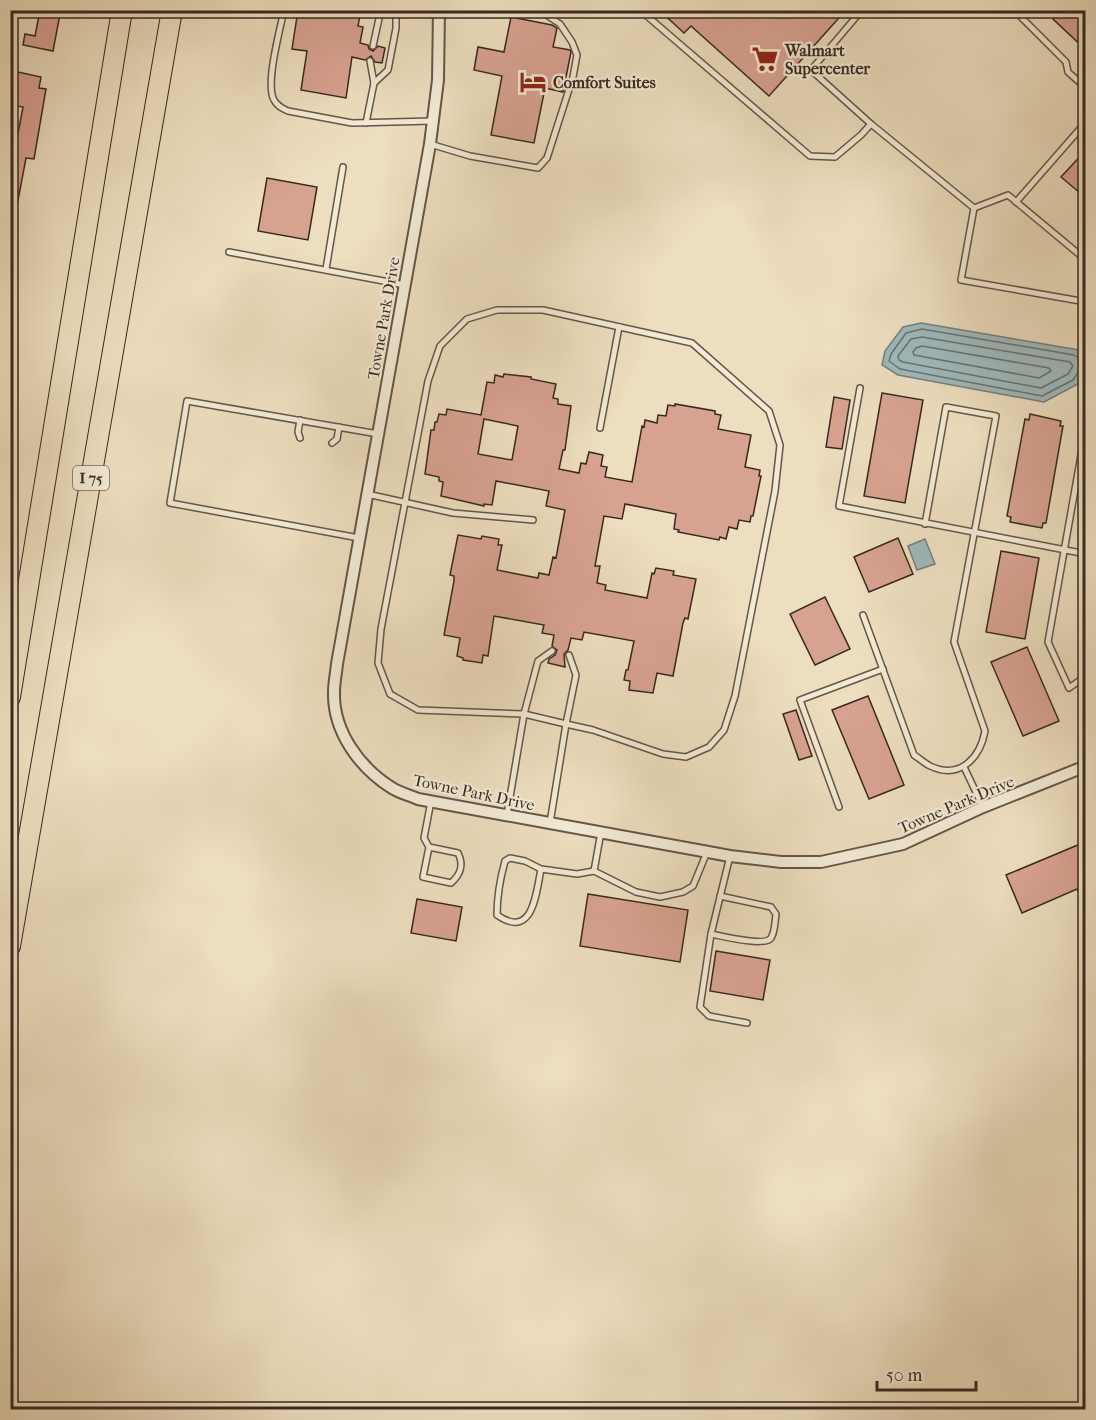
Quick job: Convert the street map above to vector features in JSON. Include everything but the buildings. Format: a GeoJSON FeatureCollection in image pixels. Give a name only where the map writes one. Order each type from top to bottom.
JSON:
{"type":"FeatureCollection","features":[{"type":"Feature","properties":{"kind":"highway","name":"I 75"},"geometry":{"type":"LineString","coordinates":[[10,696],[122,10]]}},
{"type":"Feature","properties":{"kind":"highway","name":"I 75"},"geometry":{"type":"LineString","coordinates":[[10,946],[172,10]]}},
{"type":"Feature","properties":{"kind":"street","name":"Towne Park Drive"},"geometry":{"type":"LineString","coordinates":[[439,10],[438,80],[430,144],[333,694],[337,717],[345,738],[373,774],[394,789],[418,799],[730,856],[781,862],[821,862],[903,844],[983,807],[1086,766]]}},
{"type":"Feature","properties":{"kind":"lane"},"geometry":{"type":"LineString","coordinates":[[284,10],[270,85],[274,101],[280,107],[288,111],[352,123],[433,121]]}},
{"type":"Feature","properties":{"kind":"lane"},"geometry":{"type":"LineString","coordinates":[[374,46],[380,14],[383,10]]}},
{"type":"Feature","properties":{"kind":"lane"},"geometry":{"type":"LineString","coordinates":[[374,83],[388,70],[396,28],[396,10]]}},
{"type":"Feature","properties":{"kind":"lane"},"geometry":{"type":"LineString","coordinates":[[430,144],[470,156],[538,168],[547,158],[573,77],[577,54],[560,24],[538,10]]}},
{"type":"Feature","properties":{"kind":"lane"},"geometry":{"type":"LineString","coordinates":[[640,10],[810,156],[835,157],[871,124]]}},
{"type":"Feature","properties":{"kind":"lane"},"geometry":{"type":"LineString","coordinates":[[862,10],[812,70],[871,124],[974,208]]}},
{"type":"Feature","properties":{"kind":"lane"},"geometry":{"type":"LineString","coordinates":[[1014,10],[1066,62],[1068,72],[1086,88]]}},
{"type":"Feature","properties":{"kind":"lane"},"geometry":{"type":"LineString","coordinates":[[366,123],[374,83],[370,61]]}},
{"type":"Feature","properties":{"kind":"lane"},"geometry":{"type":"LineString","coordinates":[[1016,202],[1086,122]]}},
{"type":"Feature","properties":{"kind":"lane"},"geometry":{"type":"LineString","coordinates":[[326,269],[343,167]]}},
{"type":"Feature","properties":{"kind":"lane"},"geometry":{"type":"LineString","coordinates":[[974,208],[1008,195],[1086,260]]}},
{"type":"Feature","properties":{"kind":"lane"},"geometry":{"type":"LineString","coordinates":[[974,208],[961,280],[1086,302]]}},
{"type":"Feature","properties":{"kind":"lane"},"geometry":{"type":"LineString","coordinates":[[229,252],[405,285]]}},
{"type":"Feature","properties":{"kind":"lane"},"geometry":{"type":"LineString","coordinates":[[497,310],[543,310],[619,327],[692,343],[769,411],[780,445],[775,491],[735,696],[724,730],[708,747],[686,757],[663,753],[593,730],[524,714],[418,710],[390,694],[378,663],[381,629],[428,381],[440,346],[467,319],[497,310]]}},
{"type":"Feature","properties":{"kind":"lane"},"geometry":{"type":"LineString","coordinates":[[600,428],[619,327]]}},
{"type":"Feature","properties":{"kind":"lane"},"geometry":{"type":"LineString","coordinates":[[860,388],[840,506],[974,534],[1086,554]]}},
{"type":"Feature","properties":{"kind":"lane"},"geometry":{"type":"LineString","coordinates":[[359,538],[170,503],[187,401],[378,434]]}},
{"type":"Feature","properties":{"kind":"lane"},"geometry":{"type":"LineString","coordinates":[[863,615],[914,754],[930,766],[946,771],[964,767],[974,759],[983,744],[986,731],[954,642],[996,416],[946,407],[925,524]]}},
{"type":"Feature","properties":{"kind":"lane"},"geometry":{"type":"LineString","coordinates":[[300,420],[298,432],[300,438]]}},
{"type":"Feature","properties":{"kind":"lane"},"geometry":{"type":"LineString","coordinates":[[332,443],[337,439],[339,427]]}},
{"type":"Feature","properties":{"kind":"lane"},"geometry":{"type":"LineString","coordinates":[[1086,427],[1048,642],[1069,688],[1086,676]]}},
{"type":"Feature","properties":{"kind":"lane"},"geometry":{"type":"LineString","coordinates":[[367,494],[453,513],[533,520]]}},
{"type":"Feature","properties":{"kind":"lane"},"geometry":{"type":"LineString","coordinates":[[507,815],[524,714],[538,661],[552,651]]}},
{"type":"Feature","properties":{"kind":"lane"},"geometry":{"type":"LineString","coordinates":[[550,823],[576,675],[569,655]]}},
{"type":"Feature","properties":{"kind":"lane"},"geometry":{"type":"LineString","coordinates":[[839,807],[800,700],[883,669]]}},
{"type":"Feature","properties":{"kind":"lane"},"geometry":{"type":"LineString","coordinates":[[964,767],[983,807]]}},
{"type":"Feature","properties":{"kind":"lane"},"geometry":{"type":"LineString","coordinates":[[429,846],[458,853],[462,861],[459,876],[451,883],[423,877],[429,846],[424,838],[431,801]]}},
{"type":"Feature","properties":{"kind":"lane"},"geometry":{"type":"LineString","coordinates":[[594,871],[601,832]]}},
{"type":"Feature","properties":{"kind":"lane"},"geometry":{"type":"LineString","coordinates":[[542,869],[532,909],[526,919],[517,923],[503,920],[497,915],[497,897],[505,861],[510,858],[525,861],[542,869],[577,873],[594,871],[636,892],[660,897],[683,892],[693,886],[707,852]]}},
{"type":"Feature","properties":{"kind":"lane"},"geometry":{"type":"LineString","coordinates":[[730,856],[711,934],[700,1007],[709,1016],[747,1023]]}},
{"type":"Feature","properties":{"kind":"lane"},"geometry":{"type":"LineString","coordinates":[[711,934],[760,942],[769,940],[773,936],[776,914],[771,907],[720,896]]}},
{"type":"Feature","properties":{"kind":"water"},"geometry":{"type":"Polygon","coordinates":[[[921,323],[1079,350],[1085,358],[1085,371],[1078,384],[1044,402],[898,375],[882,365],[885,351],[903,327],[921,323]]]}},
{"type":"Feature","properties":{"kind":"water"},"geometry":{"type":"Polygon","coordinates":[[[925,539],[935,564],[917,570],[908,546],[925,539]]]}},
{"type":"Feature","properties":{"kind":"place","name":"Walmart Supercenter"},"geometry":{"type":"Point","coordinates":[765,59]}},
{"type":"Feature","properties":{"kind":"place","name":"Comfort Suites"},"geometry":{"type":"Point","coordinates":[533,82]}}]}
